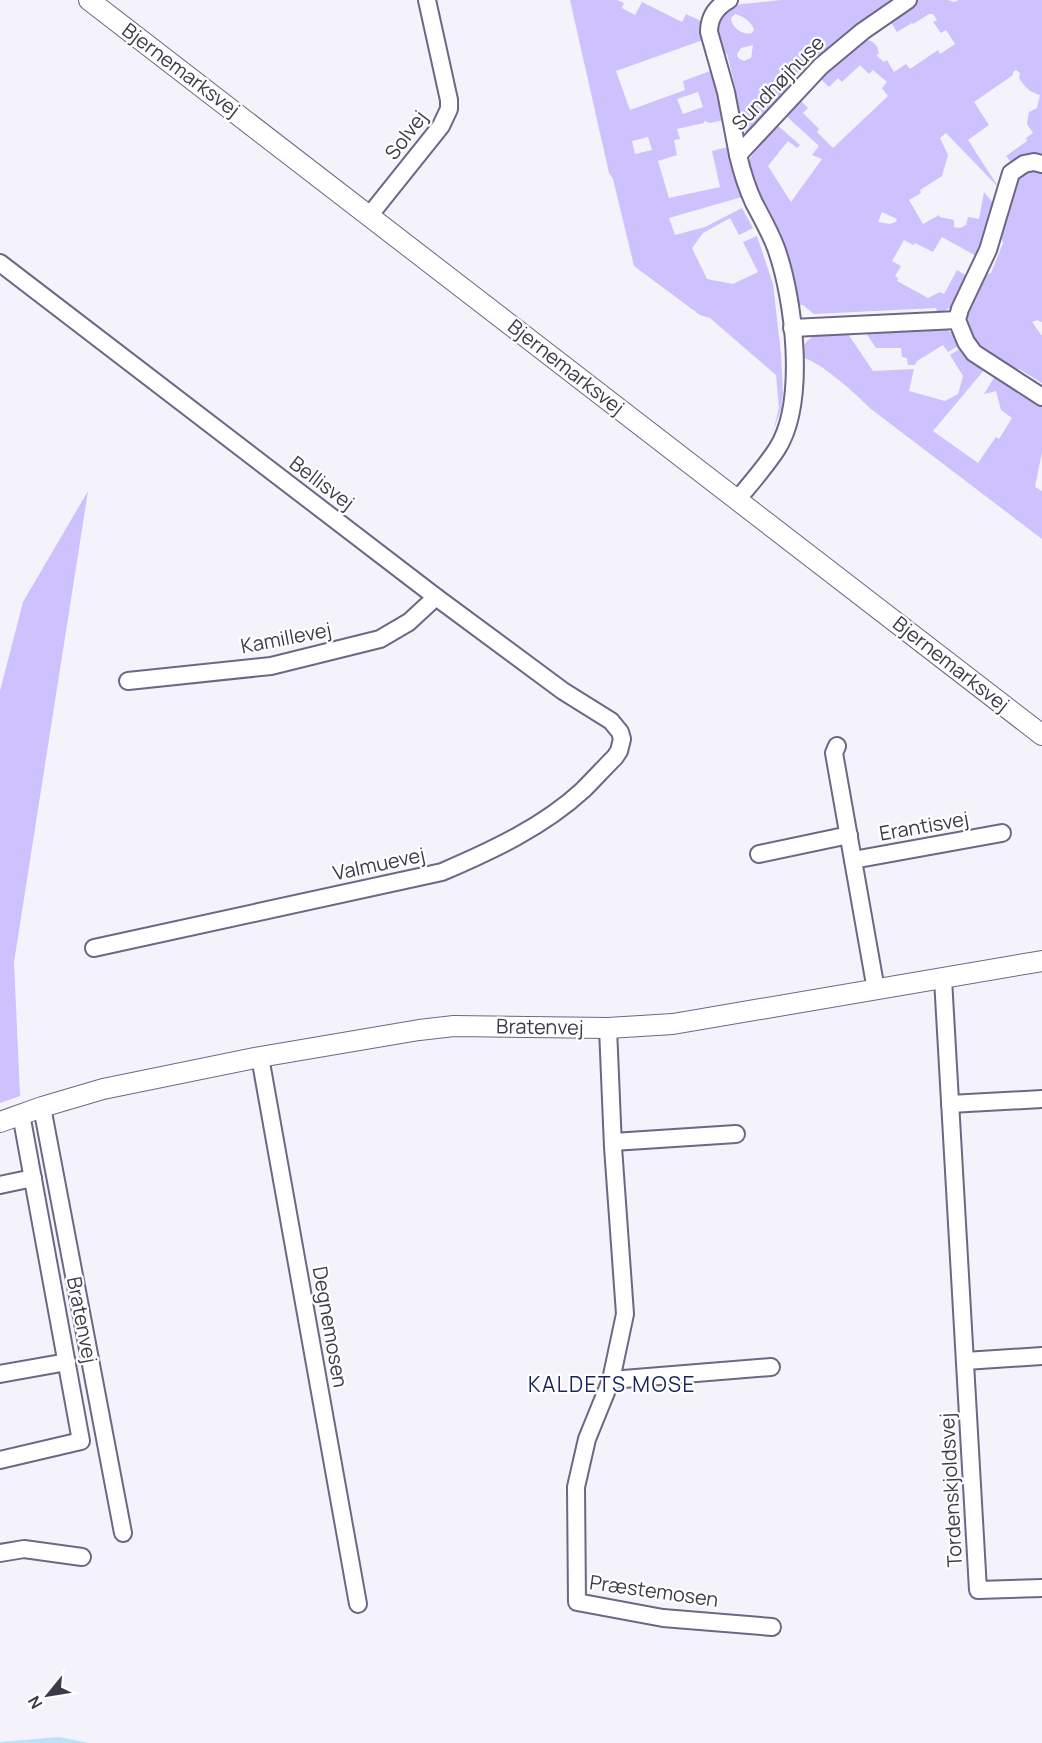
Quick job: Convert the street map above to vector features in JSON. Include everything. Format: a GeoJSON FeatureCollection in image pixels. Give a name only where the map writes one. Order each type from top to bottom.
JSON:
{"type":"FeatureCollection","features":[{"type":"Feature","properties":{"kind":"street","name":"Bjernemarksvej"},"geometry":{"type":"LineString","coordinates":[[89,0],[1042,735]]}},
{"type":"Feature","properties":{"kind":"street","name":"Solvej"},"geometry":{"type":"LineString","coordinates":[[369,216],[441,126],[449,109],[446,83],[427,0]]}},
{"type":"Feature","properties":{"kind":"street","name":"Sundhøjhuse"},"geometry":{"type":"LineString","coordinates":[[729,0],[715,11],[709,22],[709,32],[724,84],[738,155],[748,187],[782,267],[789,300],[795,383],[789,422],[778,448],[738,499]]}},
{"type":"Feature","properties":{"kind":"street","name":"Sundhøjhuse"},"geometry":{"type":"LineString","coordinates":[[738,155],[821,66],[863,31],[908,0]]}},
{"type":"Feature","properties":{"kind":"street"},"geometry":{"type":"LineString","coordinates":[[1042,164],[1024,164],[1011,173],[991,244],[957,320],[966,342],[974,353],[1042,397]]}},
{"type":"Feature","properties":{"kind":"street","name":"Bellisvej"},"geometry":{"type":"LineString","coordinates":[[0,263],[436,597],[563,691],[611,721],[620,732]]}},
{"type":"Feature","properties":{"kind":"street"},"geometry":{"type":"LineString","coordinates":[[792,328],[957,320]]}},
{"type":"Feature","properties":{"kind":"street","name":"Kamillevej"},"geometry":{"type":"LineString","coordinates":[[128,681],[271,666],[380,639],[409,622],[436,597]]}},
{"type":"Feature","properties":{"kind":"street","name":"Valmuevej"},"geometry":{"type":"LineString","coordinates":[[94,948],[442,872],[490,852],[538,824],[581,791],[619,752],[620,732]]}},
{"type":"Feature","properties":{"kind":"street"},"geometry":{"type":"LineString","coordinates":[[837,746],[834,753],[876,990]]}},
{"type":"Feature","properties":{"kind":"street","name":"Erantisvej"},"geometry":{"type":"LineString","coordinates":[[853,860],[1002,834]]}},
{"type":"Feature","properties":{"kind":"street"},"geometry":{"type":"LineString","coordinates":[[759,854],[849,835]]}},
{"type":"Feature","properties":{"kind":"street","name":"Bratenvej"},"geometry":{"type":"LineString","coordinates":[[0,1122],[103,1089],[260,1057],[454,1026],[608,1028],[673,1024],[1042,961]]}},
{"type":"Feature","properties":{"kind":"street","name":"Tordenskjoldsvej"},"geometry":{"type":"LineString","coordinates":[[943,979],[978,1590],[1042,1588]]}},
{"type":"Feature","properties":{"kind":"street","name":"Præstemosen"},"geometry":{"type":"LineString","coordinates":[[608,1028],[613,1142],[626,1314],[611,1380],[587,1439],[576,1487],[578,1602],[663,1617],[772,1627]]}},
{"type":"Feature","properties":{"kind":"street","name":"Degnemosen"},"geometry":{"type":"LineString","coordinates":[[260,1057],[358,1604]]}},
{"type":"Feature","properties":{"kind":"street"},"geometry":{"type":"LineString","coordinates":[[950,1104],[1042,1099]]}},
{"type":"Feature","properties":{"kind":"street","name":"Bratenvej"},"geometry":{"type":"LineString","coordinates":[[42,1107],[123,1533]]}},
{"type":"Feature","properties":{"kind":"street","name":"Bratenvej"},"geometry":{"type":"LineString","coordinates":[[0,1460],[81,1442],[21,1114]]}},
{"type":"Feature","properties":{"kind":"street"},"geometry":{"type":"LineString","coordinates":[[613,1142],[735,1134]]}},
{"type":"Feature","properties":{"kind":"street"},"geometry":{"type":"LineString","coordinates":[[0,1185],[33,1178]]}},
{"type":"Feature","properties":{"kind":"street"},"geometry":{"type":"LineString","coordinates":[[965,1361],[1042,1356]]}},
{"type":"Feature","properties":{"kind":"street","name":"Bratenvej"},"geometry":{"type":"LineString","coordinates":[[0,1374],[67,1362]]}},
{"type":"Feature","properties":{"kind":"street"},"geometry":{"type":"LineString","coordinates":[[611,1380],[771,1367]]}},
{"type":"Feature","properties":{"kind":"street"},"geometry":{"type":"LineString","coordinates":[[0,1553],[24,1549],[82,1557]]}},
{"type":"Feature","properties":{"kind":"shaded area"},"geometry":{"type":"Polygon","coordinates":[[[570,0],[617,0],[624,3],[622,8],[635,15],[642,2],[682,22],[686,14],[703,22],[703,40],[616,71],[630,110],[685,90],[683,81],[713,70],[724,120],[710,123],[704,121],[704,123],[677,129],[680,139],[674,140],[677,155],[658,161],[669,198],[720,187],[712,151],[728,147],[742,197],[669,218],[675,235],[705,227],[742,208],[753,228],[739,235],[730,218],[703,233],[692,248],[707,279],[733,284],[758,272],[743,242],[757,236],[773,284],[781,354],[783,394],[781,409],[773,432],[779,408],[776,375],[710,318],[700,315],[634,266],[613,179],[609,173],[570,0]],[[698,92],[677,99],[683,114],[703,107],[698,92]],[[648,137],[632,141],[635,154],[652,150],[648,137]]]}},
{"type":"Feature","properties":{"kind":"shaded area"},"geometry":{"type":"Polygon","coordinates":[[[781,0],[899,0],[821,57],[815,56],[790,80],[791,87],[750,132],[739,128],[732,94],[736,90],[727,54],[721,51],[715,34],[719,16],[734,5],[781,0]],[[735,14],[731,18],[735,27],[741,32],[752,33],[754,30],[749,22],[735,14]],[[753,45],[741,48],[737,54],[738,58],[744,61],[751,58],[753,45]]]}},
{"type":"Feature","properties":{"kind":"shaded area"},"geometry":{"type":"Polygon","coordinates":[[[918,0],[954,2],[959,0],[1042,0],[1042,157],[1014,162],[1006,156],[1027,141],[1026,138],[1033,133],[1027,124],[1029,112],[1037,108],[1040,95],[1025,87],[1019,78],[1020,73],[1016,70],[1013,75],[974,102],[989,125],[968,140],[999,188],[946,133],[940,138],[948,155],[942,176],[909,200],[923,224],[939,215],[954,220],[954,227],[960,228],[966,225],[968,217],[979,219],[984,192],[995,205],[978,257],[942,237],[933,252],[904,240],[892,261],[901,266],[895,276],[898,278],[897,281],[928,298],[940,292],[944,294],[957,270],[967,276],[954,306],[940,313],[937,313],[936,308],[814,314],[803,305],[799,305],[787,250],[753,178],[750,158],[776,124],[800,145],[797,148],[788,141],[768,166],[791,202],[822,159],[812,155],[819,146],[784,114],[798,98],[808,108],[803,113],[833,148],[888,96],[882,88],[887,82],[873,70],[869,74],[860,65],[842,82],[838,78],[829,87],[819,77],[865,38],[877,46],[879,54],[876,55],[884,62],[887,60],[894,72],[906,64],[910,69],[938,50],[940,54],[955,44],[946,30],[941,33],[933,22],[937,20],[933,14],[897,32],[890,21],[918,0]],[[882,212],[878,222],[890,224],[896,222],[897,219],[882,212]]]}},
{"type":"Feature","properties":{"kind":"shaded area"},"geometry":{"type":"Polygon","coordinates":[[[1025,171],[1042,171],[1042,322],[1037,320],[1032,322],[1042,336],[1042,383],[1019,369],[1012,371],[979,349],[966,324],[971,301],[984,276],[991,273],[1003,243],[1001,237],[1018,177],[1025,171]]]}},
{"type":"Feature","properties":{"kind":"shaded area"},"geometry":{"type":"Polygon","coordinates":[[[947,330],[955,335],[960,345],[948,352],[943,345],[917,361],[915,365],[908,365],[907,358],[902,357],[901,348],[876,348],[866,333],[947,330]]]}},
{"type":"Feature","properties":{"kind":"shaded area"},"geometry":{"type":"Polygon","coordinates":[[[824,334],[848,334],[873,371],[914,369],[909,391],[945,401],[958,394],[963,376],[950,355],[961,348],[985,369],[933,431],[978,463],[996,437],[999,439],[1012,418],[1001,410],[996,391],[984,394],[995,376],[1042,405],[1042,452],[1035,487],[1042,491],[1042,539],[871,409],[828,371],[802,358],[806,342],[811,338],[824,334]]]}},
{"type":"Feature","properties":{"kind":"shaded area"},"geometry":{"type":"Polygon","coordinates":[[[88,491],[14,962],[20,1096],[0,1103],[0,691],[23,602],[88,491]]]}},
{"type":"Feature","properties":{"kind":"water"},"geometry":{"type":"Polygon","coordinates":[[[59,1737],[89,1743],[0,1743],[0,1742],[59,1737]]]}},
{"type":"Feature","properties":{"kind":"district","name":"KALDETS MOSE"},"geometry":{"type":"Point","coordinates":[612,1385]}}]}
